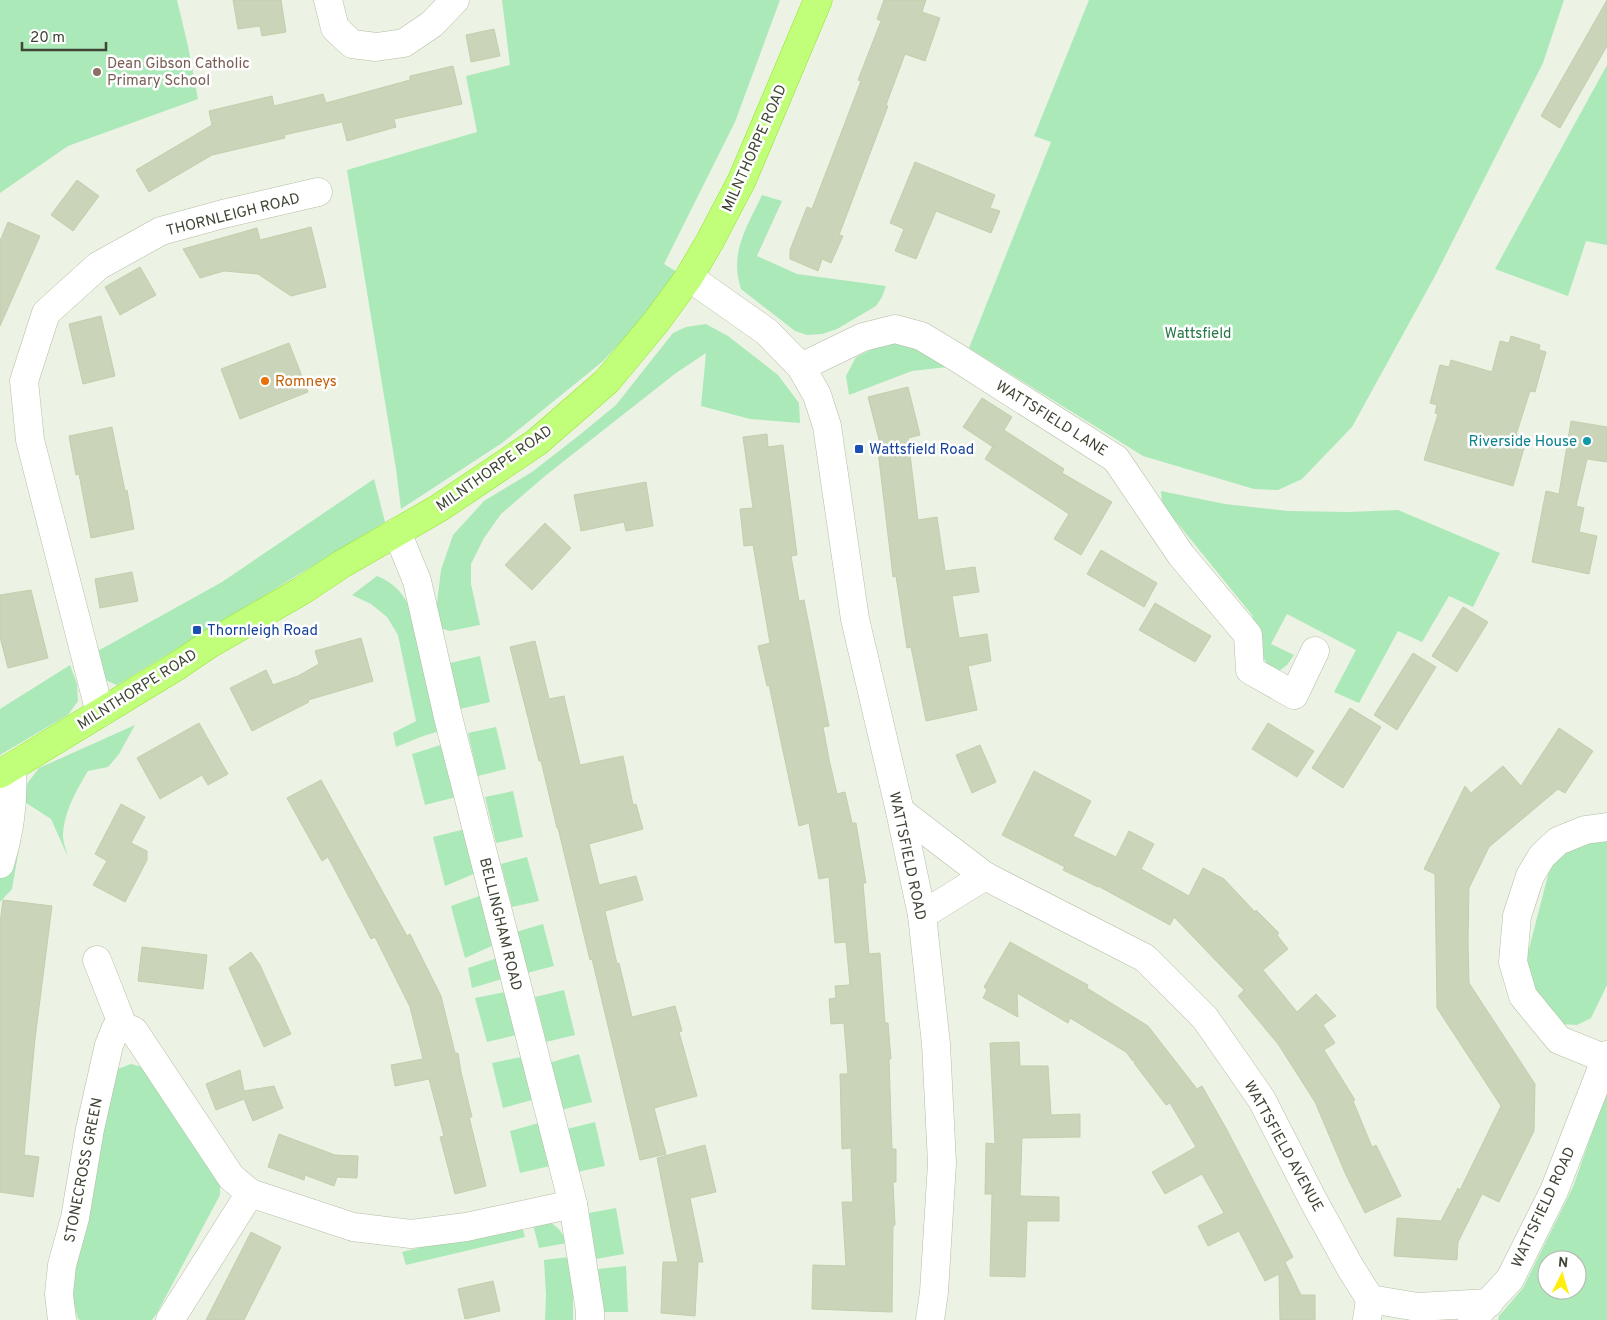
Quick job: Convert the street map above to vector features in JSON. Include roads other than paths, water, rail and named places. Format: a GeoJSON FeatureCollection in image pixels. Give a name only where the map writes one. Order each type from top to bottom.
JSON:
{"type":"FeatureCollection","features":[{"type":"Feature","properties":{"kind":"highway","name":"MILNTHORPE ROAD"},"geometry":{"type":"LineString","coordinates":[[6,771],[208,645],[439,508],[537,442],[607,381],[656,322],[689,277],[710,241],[742,180],[818,0]]}},
{"type":"Feature","properties":{"kind":"street"},"geometry":{"type":"LineString","coordinates":[[328,0],[335,28],[352,44],[376,47],[404,42],[432,24],[455,0]]}},
{"type":"Feature","properties":{"kind":"street","name":"THORNLEIGH ROAD"},"geometry":{"type":"LineString","coordinates":[[100,714],[30,440],[24,381],[46,313],[98,266],[161,232],[223,214],[318,192]]}},
{"type":"Feature","properties":{"kind":"street","name":"WATTSFIELD ROAD"},"geometry":{"type":"LineString","coordinates":[[689,277],[767,332],[802,367],[817,395],[828,426],[855,619],[922,914],[936,1044],[942,1162],[934,1292],[930,1320]]}},
{"type":"Feature","properties":{"kind":"street","name":"WATTSFIELD LANE"},"geometry":{"type":"LineString","coordinates":[[802,367],[863,337],[895,329],[921,336],[1116,459],[1181,555],[1248,634],[1250,670],[1294,695],[1315,651]]}},
{"type":"Feature","properties":{"kind":"street","name":"BELLINGHAM ROAD"},"geometry":{"type":"LineString","coordinates":[[397,532],[417,581],[448,717],[572,1204],[590,1310],[590,1320]]}},
{"type":"Feature","properties":{"kind":"street"},"geometry":{"type":"LineString","coordinates":[[0,864],[7,841],[12,798],[6,771]]}},
{"type":"Feature","properties":{"kind":"street","name":"WATTSFIELD AVENUE"},"geometry":{"type":"LineString","coordinates":[[900,811],[986,876],[1145,958],[1205,1018],[1262,1100],[1350,1267],[1368,1309],[1418,1307],[1480,1311]]}},
{"type":"Feature","properties":{"kind":"street"},"geometry":{"type":"LineString","coordinates":[[1606,1057],[1559,1040],[1523,996],[1513,962],[1517,916],[1530,876],[1542,856],[1558,840],[1585,830],[1607,827]]}},
{"type":"Feature","properties":{"kind":"street"},"geometry":{"type":"LineString","coordinates":[[922,914],[986,876]]}},
{"type":"Feature","properties":{"kind":"street"},"geometry":{"type":"LineString","coordinates":[[96,960],[123,1026],[134,1032],[231,1177],[250,1193],[353,1227],[411,1234],[466,1227],[572,1204]]}},
{"type":"Feature","properties":{"kind":"street","name":"STONECROSS GREEN"},"geometry":{"type":"LineString","coordinates":[[62,1320],[59,1294],[62,1265],[75,1218],[90,1129],[109,1045],[116,1028],[123,1026]]}},
{"type":"Feature","properties":{"kind":"street","name":"WATTSFIELD ROAD"},"geometry":{"type":"LineString","coordinates":[[1480,1311],[1510,1279],[1554,1191],[1606,1057]]}},
{"type":"Feature","properties":{"kind":"street"},"geometry":{"type":"LineString","coordinates":[[170,1320],[250,1193]]}},
{"type":"Feature","properties":{"kind":"place","name":"Dean Gibson Catholic Primary School"},"geometry":{"type":"Point","coordinates":[97,72]}},
{"type":"Feature","properties":{"kind":"place","name":"Romneys"},"geometry":{"type":"Point","coordinates":[265,381]}},
{"type":"Feature","properties":{"kind":"place","name":"Riverside House"},"geometry":{"type":"Point","coordinates":[1587,441]}},
{"type":"Feature","properties":{"kind":"place","name":"Wattsfield Road"},"geometry":{"type":"Point","coordinates":[859,449]}},
{"type":"Feature","properties":{"kind":"place","name":"Thornleigh Road"},"geometry":{"type":"Point","coordinates":[197,630]}},
{"type":"Feature","properties":{"kind":"park label","name":"Wattsfield"},"geometry":{"type":"Point","coordinates":[1198,333]}}]}
